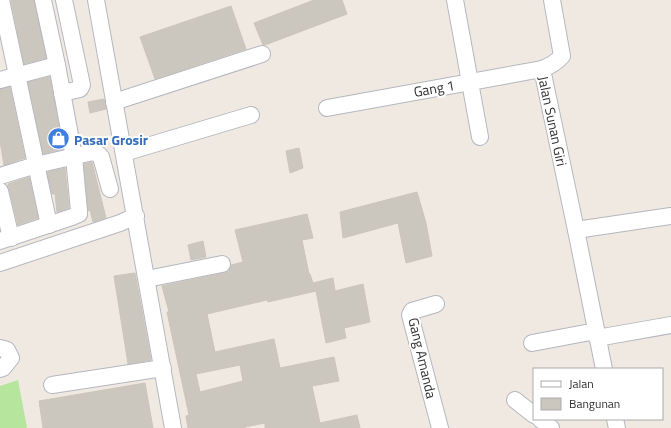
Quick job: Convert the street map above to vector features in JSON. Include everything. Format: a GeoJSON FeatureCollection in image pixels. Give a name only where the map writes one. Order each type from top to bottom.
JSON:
{"type":"FeatureCollection","features":[{"type":"Feature","properties":{"kind":"street"},"geometry":{"type":"LineString","coordinates":[[1,0],[49,225]]}},
{"type":"Feature","properties":{"kind":"street"},"geometry":{"type":"LineString","coordinates":[[0,190],[6,239],[72,217],[78,214],[80,208],[74,157],[43,0]]}},
{"type":"Feature","properties":{"kind":"street"},"geometry":{"type":"LineString","coordinates":[[62,93],[80,89],[82,85],[64,0]]}},
{"type":"Feature","properties":{"kind":"street"},"geometry":{"type":"LineString","coordinates":[[96,0],[174,428]]}},
{"type":"Feature","properties":{"kind":"street"},"geometry":{"type":"LineString","coordinates":[[455,0],[480,137]]}},
{"type":"Feature","properties":{"kind":"street","name":"Jalan Sunan Giri"},"geometry":{"type":"LineString","coordinates":[[552,0],[562,56],[552,65],[542,69],[604,368]]}},
{"type":"Feature","properties":{"kind":"street"},"geometry":{"type":"LineString","coordinates":[[114,102],[262,54]]}},
{"type":"Feature","properties":{"kind":"street"},"geometry":{"type":"LineString","coordinates":[[0,80],[57,65]]}},
{"type":"Feature","properties":{"kind":"street","name":"Gang 1"},"geometry":{"type":"LineString","coordinates":[[327,108],[542,69]]}},
{"type":"Feature","properties":{"kind":"street"},"geometry":{"type":"LineString","coordinates":[[124,153],[251,115]]}},
{"type":"Feature","properties":{"kind":"street"},"geometry":{"type":"LineString","coordinates":[[0,176],[36,165],[93,152],[98,154],[104,164],[110,189]]}},
{"type":"Feature","properties":{"kind":"street"},"geometry":{"type":"LineString","coordinates":[[0,263],[120,223],[136,216]]}},
{"type":"Feature","properties":{"kind":"street"},"geometry":{"type":"LineString","coordinates":[[576,230],[671,216]]}},
{"type":"Feature","properties":{"kind":"street"},"geometry":{"type":"LineString","coordinates":[[147,279],[222,264]]}},
{"type":"Feature","properties":{"kind":"street","name":"Gang Amanda"},"geometry":{"type":"LineString","coordinates":[[436,304],[412,311],[410,316],[440,428]]}},
{"type":"Feature","properties":{"kind":"street"},"geometry":{"type":"LineString","coordinates":[[532,343],[671,325]]}},
{"type":"Feature","properties":{"kind":"street"},"geometry":{"type":"LineString","coordinates":[[0,348],[7,350],[11,358],[3,368],[0,369]]}},
{"type":"Feature","properties":{"kind":"street"},"geometry":{"type":"LineString","coordinates":[[52,386],[163,368]]}},
{"type":"Feature","properties":{"kind":"street"},"geometry":{"type":"LineString","coordinates":[[514,400],[533,413]]}},
{"type":"Feature","properties":{"kind":"street"},"geometry":{"type":"LineString","coordinates":[[541,420],[551,428]]}},
{"type":"Feature","properties":{"kind":"green space"},"geometry":{"type":"Polygon","coordinates":[[[18,380],[27,428],[0,428],[0,386],[18,380]]]}},
{"type":"Feature","properties":{"kind":"building"},"geometry":{"type":"Polygon","coordinates":[[[11,0],[34,0],[46,58],[24,64],[11,0]]]}},
{"type":"Feature","properties":{"kind":"building"},"geometry":{"type":"Polygon","coordinates":[[[314,0],[342,0],[347,14],[263,45],[254,23],[314,0]]]}},
{"type":"Feature","properties":{"kind":"building"},"geometry":{"type":"Polygon","coordinates":[[[231,6],[246,49],[155,79],[140,37],[231,6]]]}},
{"type":"Feature","properties":{"kind":"building"},"geometry":{"type":"Polygon","coordinates":[[[50,77],[63,149],[43,154],[28,82],[50,77]]]}},
{"type":"Feature","properties":{"kind":"building"},"geometry":{"type":"Polygon","coordinates":[[[10,87],[25,158],[4,165],[0,141],[0,89],[10,87]]]}},
{"type":"Feature","properties":{"kind":"building"},"geometry":{"type":"Polygon","coordinates":[[[104,99],[106,109],[90,113],[88,102],[104,99]]]}},
{"type":"Feature","properties":{"kind":"building"},"geometry":{"type":"Polygon","coordinates":[[[299,148],[303,168],[290,173],[286,151],[299,148]]]}},
{"type":"Feature","properties":{"kind":"building"},"geometry":{"type":"Polygon","coordinates":[[[92,162],[106,218],[93,222],[90,210],[88,211],[84,164],[92,162]]]}},
{"type":"Feature","properties":{"kind":"building"},"geometry":{"type":"Polygon","coordinates":[[[65,168],[69,208],[57,212],[55,194],[52,194],[47,172],[65,168]]]}},
{"type":"Feature","properties":{"kind":"building"},"geometry":{"type":"Polygon","coordinates":[[[29,177],[38,218],[18,225],[8,184],[29,177]]]}},
{"type":"Feature","properties":{"kind":"building"},"geometry":{"type":"Polygon","coordinates":[[[417,192],[426,223],[432,256],[406,263],[398,223],[343,238],[340,212],[417,192]]]}},
{"type":"Feature","properties":{"kind":"building"},"geometry":{"type":"Polygon","coordinates":[[[307,214],[313,238],[302,240],[309,274],[313,283],[333,278],[335,291],[363,284],[370,322],[344,328],[346,338],[326,343],[316,291],[268,302],[267,300],[207,314],[215,352],[274,339],[280,368],[334,357],[339,381],[312,386],[320,423],[357,415],[360,428],[265,428],[265,423],[245,428],[188,428],[186,416],[189,415],[167,312],[169,312],[162,286],[224,273],[229,271],[231,265],[243,262],[235,230],[307,214]],[[240,365],[196,374],[200,392],[243,381],[240,365]]]}},
{"type":"Feature","properties":{"kind":"building"},"geometry":{"type":"Polygon","coordinates":[[[203,241],[206,257],[191,260],[188,245],[203,241]]]}},
{"type":"Feature","properties":{"kind":"building"},"geometry":{"type":"Polygon","coordinates":[[[135,273],[151,360],[128,364],[114,276],[135,273]]]}},
{"type":"Feature","properties":{"kind":"building"},"geometry":{"type":"Polygon","coordinates":[[[145,383],[153,428],[43,428],[39,401],[145,383]]]}},
{"type":"Feature","properties":{"kind":"place","name":"Pasar Grosir"},"geometry":{"type":"Point","coordinates":[59,139]}}]}
